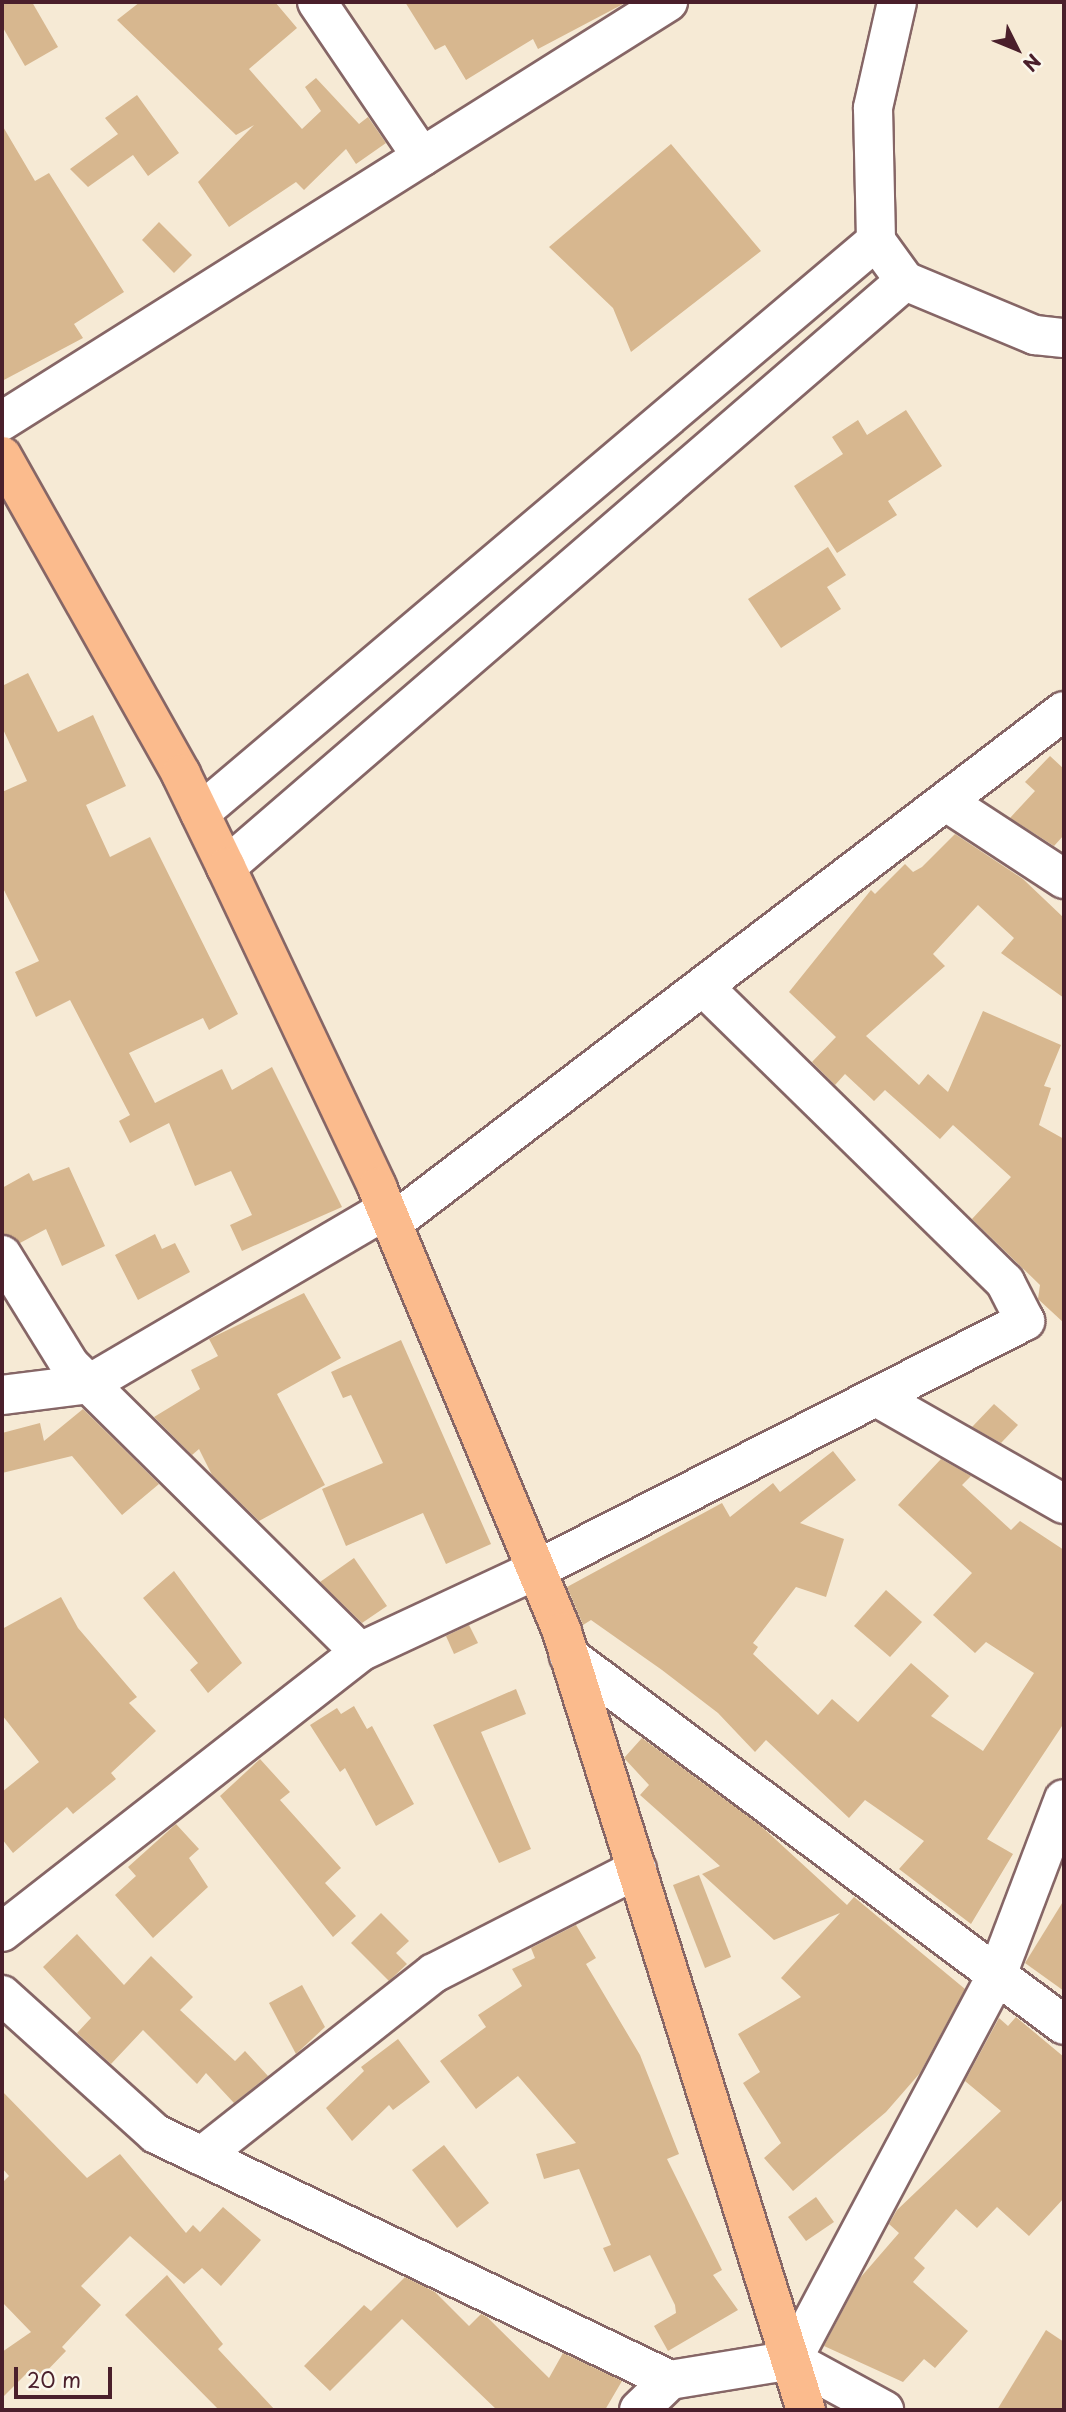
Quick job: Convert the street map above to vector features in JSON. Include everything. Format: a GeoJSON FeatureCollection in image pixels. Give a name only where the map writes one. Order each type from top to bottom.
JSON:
{"type":"FeatureCollection","features":[{"type":"Feature","properties":{"kind":"highway"},"geometry":{"type":"LineString","coordinates":[[2,456],[200,813],[226,867],[388,1217],[536,1570],[569,1656],[806,2410]]}},
{"type":"Feature","properties":{"kind":"street"},"geometry":{"type":"LineString","coordinates":[[317,2],[422,157]]}},
{"type":"Feature","properties":{"kind":"street"},"geometry":{"type":"LineString","coordinates":[[2,421],[668,2]]}},
{"type":"Feature","properties":{"kind":"street"},"geometry":{"type":"LineString","coordinates":[[897,2],[873,108],[876,242],[905,281],[1035,335],[1064,338]]}},
{"type":"Feature","properties":{"kind":"street"},"geometry":{"type":"LineString","coordinates":[[200,813],[876,242]]}},
{"type":"Feature","properties":{"kind":"street"},"geometry":{"type":"LineString","coordinates":[[226,867],[905,281]]}},
{"type":"Feature","properties":{"kind":"street"},"geometry":{"type":"LineString","coordinates":[[2,1395],[89,1384],[388,1217],[705,988],[1064,711]]}},
{"type":"Feature","properties":{"kind":"street"},"geometry":{"type":"LineString","coordinates":[[948,803],[1064,879]]}},
{"type":"Feature","properties":{"kind":"street"},"geometry":{"type":"LineString","coordinates":[[2,1931],[360,1652],[536,1570],[1016,1331],[1025,1321],[1022,1306],[705,988]]}},
{"type":"Feature","properties":{"kind":"street"},"geometry":{"type":"LineString","coordinates":[[2,1255],[70,1365],[360,1652]]}},
{"type":"Feature","properties":{"kind":"street"},"geometry":{"type":"LineString","coordinates":[[878,1398],[1064,1504]]}},
{"type":"Feature","properties":{"kind":"street"},"geometry":{"type":"LineString","coordinates":[[569,1656],[1064,2025]]}},
{"type":"Feature","properties":{"kind":"street"},"geometry":{"type":"LineString","coordinates":[[792,2360],[997,1975],[1064,1799]]}},
{"type":"Feature","properties":{"kind":"street"},"geometry":{"type":"LineString","coordinates":[[202,2156],[434,1973],[637,1869]]}},
{"type":"Feature","properties":{"kind":"street"},"geometry":{"type":"LineString","coordinates":[[2,1995],[156,2134],[670,2380]]}},
{"type":"Feature","properties":{"kind":"street"},"geometry":{"type":"LineString","coordinates":[[639,2410],[670,2380],[792,2360],[884,2410]]}},
{"type":"Feature","properties":{"kind":"building"},"geometry":{"type":"Polygon","coordinates":[[[2,2],[32,2],[58,47],[25,66],[2,26],[2,2]]]}},
{"type":"Feature","properties":{"kind":"building"},"geometry":{"type":"Polygon","coordinates":[[[140,2],[275,2],[297,28],[249,69],[302,129],[321,111],[305,87],[316,78],[359,124],[368,117],[386,143],[356,164],[346,149],[304,190],[296,182],[229,227],[198,182],[254,125],[236,135],[117,20],[140,2]]]}},
{"type":"Feature","properties":{"kind":"building"},"geometry":{"type":"Polygon","coordinates":[[[405,2],[627,2],[538,49],[533,39],[466,80],[445,45],[435,50],[405,2]]]}},
{"type":"Feature","properties":{"kind":"building"},"geometry":{"type":"Polygon","coordinates":[[[137,95],[179,153],[148,176],[133,155],[88,187],[70,169],[118,134],[105,118],[137,95]]]}},
{"type":"Feature","properties":{"kind":"building"},"geometry":{"type":"Polygon","coordinates":[[[2,125],[35,181],[49,173],[124,292],[74,324],[83,338],[2,381],[2,125]]]}},
{"type":"Feature","properties":{"kind":"building"},"geometry":{"type":"Polygon","coordinates":[[[671,144],[761,251],[631,352],[613,308],[549,247],[671,144]]]}},
{"type":"Feature","properties":{"kind":"building"},"geometry":{"type":"Polygon","coordinates":[[[159,222],[192,255],[174,273],[142,240],[159,222]]]}},
{"type":"Feature","properties":{"kind":"building"},"geometry":{"type":"Polygon","coordinates":[[[906,410],[942,466],[888,501],[897,515],[837,553],[794,486],[843,454],[832,437],[858,420],[867,435],[906,410]]]}},
{"type":"Feature","properties":{"kind":"building"},"geometry":{"type":"Polygon","coordinates":[[[828,547],[846,575],[827,587],[841,609],[781,648],[748,599],[828,547]]]}},
{"type":"Feature","properties":{"kind":"building"},"geometry":{"type":"Polygon","coordinates":[[[28,673],[58,732],[93,715],[126,786],[86,805],[110,857],[150,837],[238,1014],[209,1030],[203,1018],[129,1053],[155,1103],[222,1069],[232,1090],[272,1067],[342,1207],[242,1251],[230,1225],[252,1215],[231,1171],[195,1186],[169,1123],[130,1143],[119,1121],[130,1115],[70,1000],[36,1017],[15,972],[39,961],[2,886],[2,792],[27,781],[2,727],[2,686],[28,673]]]}},
{"type":"Feature","properties":{"kind":"building"},"geometry":{"type":"Polygon","coordinates":[[[1050,756],[1064,769],[1064,835],[1054,846],[1010,818],[1035,791],[1025,782],[1050,756]]]}},
{"type":"Feature","properties":{"kind":"building"},"geometry":{"type":"Polygon","coordinates":[[[955,834],[1023,879],[1064,918],[1064,998],[1001,953],[1014,938],[978,905],[933,954],[945,966],[866,1036],[919,1085],[928,1074],[948,1092],[983,1011],[1061,1045],[1044,1086],[1051,1088],[1039,1125],[1064,1139],[1064,1323],[1038,1299],[1040,1285],[972,1219],[1011,1177],[953,1125],[940,1139],[885,1090],[874,1101],[845,1074],[835,1085],[812,1062],[836,1037],[789,992],[871,890],[875,894],[905,864],[913,872],[922,867],[955,834]]]}},
{"type":"Feature","properties":{"kind":"building"},"geometry":{"type":"Polygon","coordinates":[[[69,1167],[105,1246],[62,1266],[46,1229],[20,1243],[2,1233],[2,1188],[29,1173],[33,1181],[69,1167]]]}},
{"type":"Feature","properties":{"kind":"building"},"geometry":{"type":"Polygon","coordinates":[[[155,1234],[162,1249],[175,1243],[190,1272],[138,1300],[115,1255],[155,1234]]]}},
{"type":"Feature","properties":{"kind":"building"},"geometry":{"type":"Polygon","coordinates":[[[304,1293],[341,1358],[277,1394],[325,1485],[259,1521],[212,1475],[199,1449],[192,1455],[154,1417],[200,1389],[191,1370],[218,1356],[209,1339],[304,1293]]]}},
{"type":"Feature","properties":{"kind":"building"},"geometry":{"type":"Polygon","coordinates":[[[401,1340],[491,1544],[446,1564],[423,1513],[346,1546],[322,1489],[383,1463],[351,1395],[343,1398],[331,1372],[401,1340]]]}},
{"type":"Feature","properties":{"kind":"building"},"geometry":{"type":"Polygon","coordinates":[[[994,1404],[1018,1425],[1001,1443],[972,1427],[994,1404]]]}},
{"type":"Feature","properties":{"kind":"building"},"geometry":{"type":"Polygon","coordinates":[[[83,1409],[159,1484],[122,1515],[72,1456],[2,1473],[2,1433],[40,1423],[44,1441],[83,1409]]]}},
{"type":"Feature","properties":{"kind":"building"},"geometry":{"type":"Polygon","coordinates":[[[833,1451],[856,1480],[800,1523],[844,1539],[826,1597],[796,1587],[753,1643],[758,1647],[753,1654],[818,1715],[832,1699],[858,1722],[911,1663],[949,1696],[931,1716],[983,1751],[1034,1673],[986,1642],[975,1653],[933,1615],[972,1573],[898,1505],[941,1459],[971,1476],[962,1485],[1011,1530],[1020,1521],[1064,1550],[1064,1723],[987,1839],[1013,1854],[971,1924],[899,1869],[924,1841],[865,1800],[849,1818],[766,1740],[755,1752],[718,1713],[662,1670],[591,1620],[583,1625],[567,1587],[722,1503],[730,1517],[773,1483],[780,1492],[833,1451]]]}},
{"type":"Feature","properties":{"kind":"building"},"geometry":{"type":"Polygon","coordinates":[[[354,1558],[387,1606],[362,1623],[320,1582],[354,1558]]]}},
{"type":"Feature","properties":{"kind":"building"},"geometry":{"type":"Polygon","coordinates":[[[174,1571],[242,1663],[208,1693],[190,1670],[198,1663],[143,1598],[174,1571]]]}},
{"type":"Feature","properties":{"kind":"building"},"geometry":{"type":"Polygon","coordinates":[[[886,1590],[922,1622],[890,1657],[854,1626],[886,1590]]]}},
{"type":"Feature","properties":{"kind":"building"},"geometry":{"type":"Polygon","coordinates":[[[61,1597],[78,1628],[137,1697],[129,1703],[156,1731],[111,1773],[116,1779],[73,1814],[67,1807],[13,1853],[2,1839],[2,1792],[39,1762],[2,1715],[2,1629],[61,1597]]]}},
{"type":"Feature","properties":{"kind":"building"},"geometry":{"type":"Polygon","coordinates":[[[469,1625],[478,1643],[454,1654],[446,1636],[469,1625]]]}},
{"type":"Feature","properties":{"kind":"building"},"geometry":{"type":"Polygon","coordinates":[[[516,1689],[526,1714],[481,1732],[531,1849],[499,1863],[433,1725],[516,1689]]]}},
{"type":"Feature","properties":{"kind":"building"},"geometry":{"type":"Polygon","coordinates":[[[354,1706],[367,1729],[372,1726],[414,1804],[376,1826],[345,1768],[340,1772],[310,1725],[337,1708],[341,1714],[354,1706]]]}},
{"type":"Feature","properties":{"kind":"building"},"geometry":{"type":"Polygon","coordinates":[[[642,1738],[762,1827],[847,1905],[854,1897],[965,1989],[920,2073],[886,2112],[793,2191],[764,2158],[781,2143],[743,2083],[760,2072],[738,2034],[801,1997],[781,1978],[840,1913],[774,1940],[702,1874],[720,1866],[640,1795],[649,1785],[624,1758],[642,1738]]]}},
{"type":"Feature","properties":{"kind":"building"},"geometry":{"type":"Polygon","coordinates":[[[260,1759],[290,1792],[280,1800],[341,1868],[325,1883],[356,1916],[333,1937],[220,1796],[260,1759]]]}},
{"type":"Feature","properties":{"kind":"building"},"geometry":{"type":"Polygon","coordinates":[[[176,1824],[199,1849],[189,1858],[208,1887],[153,1938],[115,1895],[136,1876],[128,1867],[176,1824]]]}},
{"type":"Feature","properties":{"kind":"building"},"geometry":{"type":"Polygon","coordinates":[[[699,1875],[731,1957],[705,1968],[673,1885],[699,1875]]]}},
{"type":"Feature","properties":{"kind":"building"},"geometry":{"type":"Polygon","coordinates":[[[1064,1900],[1064,1991],[1025,1963],[1064,1900]]]}},
{"type":"Feature","properties":{"kind":"building"},"geometry":{"type":"Polygon","coordinates":[[[381,1913],[409,1941],[396,1953],[407,1964],[389,1981],[351,1943],[381,1913]]]}},
{"type":"Feature","properties":{"kind":"building"},"geometry":{"type":"Polygon","coordinates":[[[576,1925],[596,1958],[586,1964],[640,2055],[679,2154],[667,2159],[722,2270],[713,2275],[738,2310],[668,2351],[654,2326],[676,2313],[675,2305],[650,2255],[614,2272],[603,2248],[611,2245],[579,2169],[544,2179],[536,2154],[576,2143],[518,2076],[476,2109],[440,2061],[486,2027],[478,2015],[522,1986],[512,1969],[535,1958],[531,1948],[576,1925]]]}},
{"type":"Feature","properties":{"kind":"building"},"geometry":{"type":"Polygon","coordinates":[[[77,1934],[124,1985],[151,1956],[193,1997],[180,2010],[235,2061],[245,2051],[268,2076],[234,2103],[206,2073],[197,2084],[143,2030],[111,2064],[77,2033],[91,2018],[43,1967],[77,1934]]]}},
{"type":"Feature","properties":{"kind":"building"},"geometry":{"type":"Polygon","coordinates":[[[302,1985],[325,2027],[296,2054],[269,2003],[302,1985]]]}},
{"type":"Feature","properties":{"kind":"building"},"geometry":{"type":"Polygon","coordinates":[[[1016,2017],[1064,2057],[1064,2198],[1029,2236],[997,2207],[977,2228],[956,2209],[914,2258],[925,2268],[913,2282],[968,2331],[935,2368],[924,2359],[903,2382],[824,2346],[860,2278],[899,2233],[889,2224],[897,2210],[1001,2111],[965,2081],[999,2018],[1008,2026],[1016,2017]]]}},
{"type":"Feature","properties":{"kind":"building"},"geometry":{"type":"Polygon","coordinates":[[[398,2039],[430,2082],[393,2110],[389,2105],[352,2141],[326,2108],[364,2071],[361,2067],[398,2039]]]}},
{"type":"Feature","properties":{"kind":"building"},"geometry":{"type":"Polygon","coordinates":[[[2,2091],[87,2178],[120,2154],[186,2233],[193,2225],[200,2232],[223,2207],[261,2240],[221,2286],[202,2268],[184,2284],[130,2236],[81,2286],[101,2305],[62,2347],[66,2351],[40,2378],[31,2369],[2,2398],[2,2352],[31,2332],[2,2302],[2,2183],[9,2176],[2,2168],[2,2091]]]}},
{"type":"Feature","properties":{"kind":"building"},"geometry":{"type":"Polygon","coordinates":[[[444,2145],[489,2203],[457,2228],[412,2170],[444,2145]]]}},
{"type":"Feature","properties":{"kind":"building"},"geometry":{"type":"Polygon","coordinates":[[[816,2197],[834,2222],[806,2241],[788,2217],[816,2197]]]}},
{"type":"Feature","properties":{"kind":"building"},"geometry":{"type":"Polygon","coordinates":[[[167,2275],[223,2344],[218,2349],[275,2410],[219,2410],[125,2315],[167,2275]]]}},
{"type":"Feature","properties":{"kind":"building"},"geometry":{"type":"Polygon","coordinates":[[[405,2277],[435,2292],[469,2326],[481,2314],[487,2317],[549,2378],[563,2353],[622,2381],[605,2410],[497,2410],[402,2319],[330,2391],[304,2366],[364,2305],[371,2311],[405,2277]]]}},
{"type":"Feature","properties":{"kind":"building"},"geometry":{"type":"Polygon","coordinates":[[[1046,2330],[1064,2342],[1064,2410],[997,2410],[1046,2330]]]}}]}
